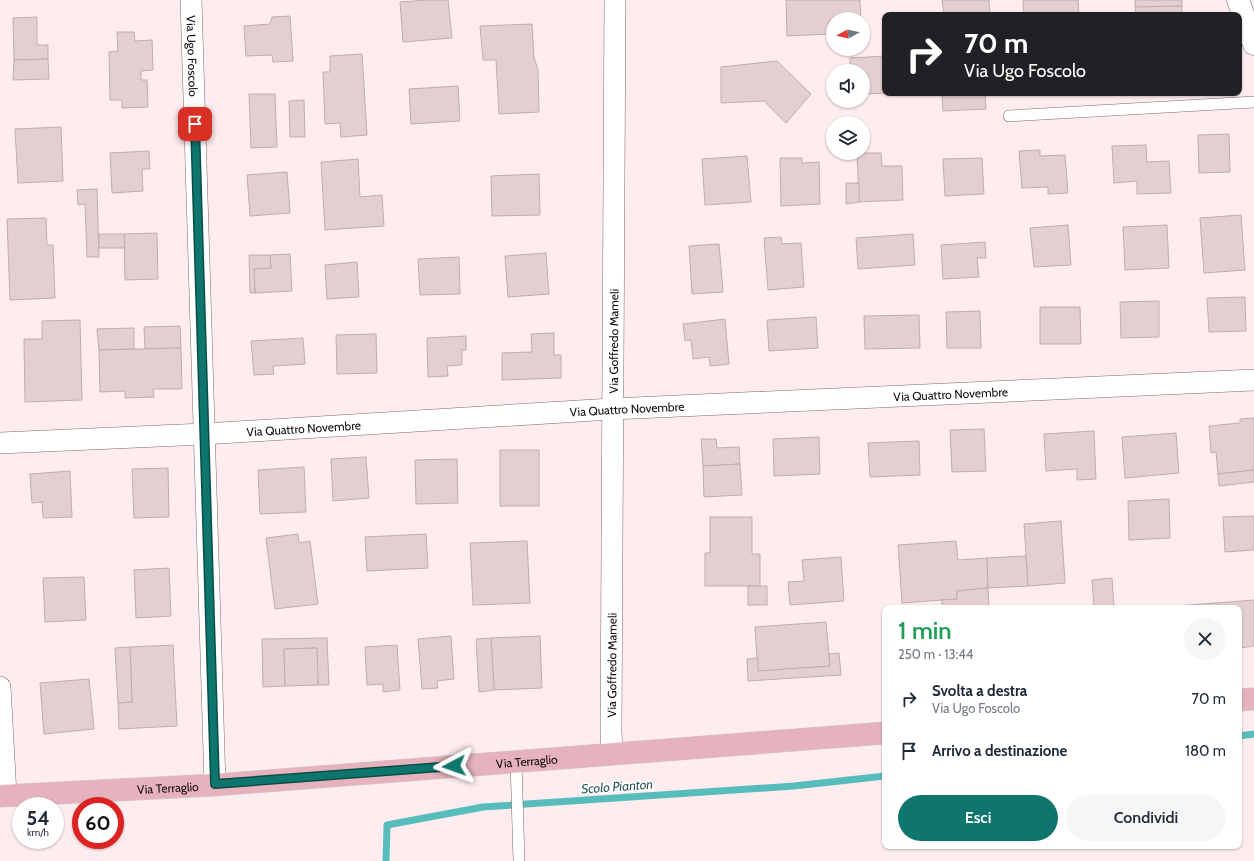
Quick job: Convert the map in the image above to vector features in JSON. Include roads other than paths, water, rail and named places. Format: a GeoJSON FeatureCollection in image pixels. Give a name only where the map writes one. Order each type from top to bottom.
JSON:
{"type":"FeatureCollection","features":[{"type":"Feature","properties":{"kind":"main road"},"geometry":{"type":"LineString","coordinates":[[1242,700],[1254,699]]}},
{"type":"Feature","properties":{"kind":"main road","name":"Via Terraglio"},"geometry":{"type":"LineString","coordinates":[[3,795],[215,784],[882,733]]}},
{"type":"Feature","properties":{"kind":"street","name":"Via Ugo Foscolo"},"geometry":{"type":"LineString","coordinates":[[191,0],[215,784]]}},
{"type":"Feature","properties":{"kind":"street","name":"Via Goffredo Mameli"},"geometry":{"type":"LineString","coordinates":[[612,754],[612,409],[615,0]]}},
{"type":"Feature","properties":{"kind":"street"},"geometry":{"type":"LineString","coordinates":[[1239,0],[1254,44]]}},
{"type":"Feature","properties":{"kind":"street","name":"Via Quattro Novembre"},"geometry":{"type":"LineString","coordinates":[[0,442],[204,434],[612,409],[1254,380]]}},
{"type":"Feature","properties":{"kind":"street"},"geometry":{"type":"LineString","coordinates":[[0,687],[3,795]]}},
{"type":"Feature","properties":{"kind":"lane"},"geometry":{"type":"LineString","coordinates":[[1010,116],[1254,102]]}},
{"type":"Feature","properties":{"kind":"lane"},"geometry":{"type":"LineString","coordinates":[[516,761],[519,861]]}},
{"type":"Feature","properties":{"kind":"waterway","name":"Scolo Pianton"},"geometry":{"type":"LineString","coordinates":[[1242,736],[1254,734]]}},
{"type":"Feature","properties":{"kind":"waterway","name":"Scolo Pianton"},"geometry":{"type":"LineString","coordinates":[[386,861],[387,825],[483,807],[794,786],[882,776]]}}]}
